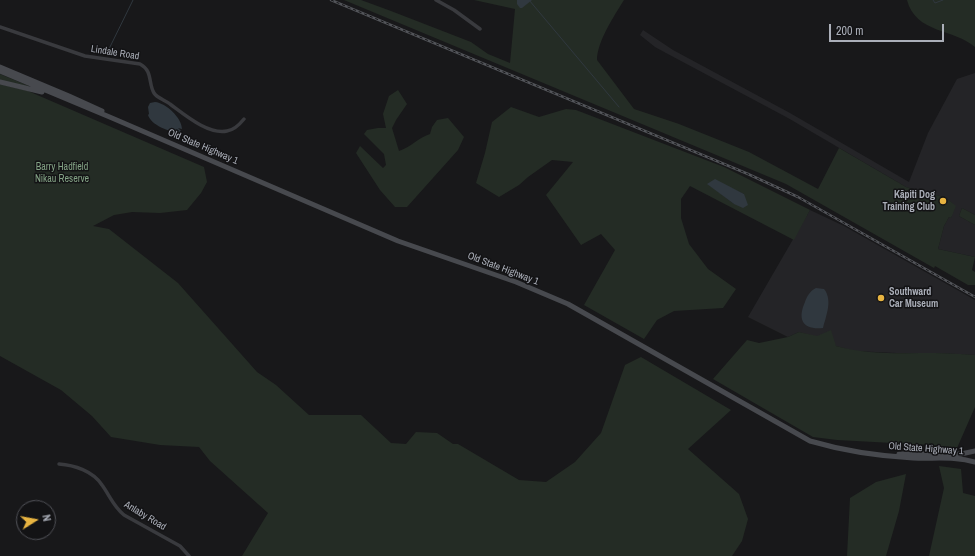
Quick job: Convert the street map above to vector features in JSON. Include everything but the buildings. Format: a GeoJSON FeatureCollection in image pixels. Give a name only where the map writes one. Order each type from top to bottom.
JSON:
{"type":"FeatureCollection","features":[{"type":"Feature","properties":{"kind":"main road","name":"Old State Highway 1"},"geometry":{"type":"LineString","coordinates":[[0,66],[95,108],[112,118]]}},
{"type":"Feature","properties":{"kind":"main road","name":"Old State Highway 1"},"geometry":{"type":"LineString","coordinates":[[0,71],[398,241],[516,282],[568,304],[810,441],[852,452],[975,462]]}},
{"type":"Feature","properties":{"kind":"main road"},"geometry":{"type":"LineString","coordinates":[[0,82],[32,89],[66,99]]}},
{"type":"Feature","properties":{"kind":"main road","name":"Old State Highway 1"},"geometry":{"type":"LineString","coordinates":[[876,454],[961,454],[975,451]]}},
{"type":"Feature","properties":{"kind":"street"},"geometry":{"type":"LineString","coordinates":[[436,0],[454,10],[480,29]]}},
{"type":"Feature","properties":{"kind":"street","name":"Lindale Road"},"geometry":{"type":"LineString","coordinates":[[0,27],[85,56],[140,64],[149,72],[156,96],[191,120],[219,132],[234,129],[244,119]]}},
{"type":"Feature","properties":{"kind":"street","name":"Anlaby Road"},"geometry":{"type":"LineString","coordinates":[[58,464],[70,465],[82,469],[92,475],[102,483],[116,509],[180,546],[189,556]]}},
{"type":"Feature","properties":{"kind":"shaded area"},"geometry":{"type":"Polygon","coordinates":[[[517,0],[532,0],[520,8],[517,4],[517,0]]]}},
{"type":"Feature","properties":{"kind":"shaded area"},"geometry":{"type":"Polygon","coordinates":[[[643,30],[673,50],[790,113],[909,182],[928,133],[957,79],[975,73],[975,215],[962,208],[959,216],[975,225],[975,257],[938,249],[944,226],[949,217],[951,218],[953,204],[945,197],[906,187],[788,118],[655,47],[640,35],[643,30]]]}},
{"type":"Feature","properties":{"kind":"shaded area"},"geometry":{"type":"Polygon","coordinates":[[[155,102],[164,105],[173,112],[181,125],[182,129],[178,128],[181,133],[161,127],[150,119],[148,115],[148,107],[150,103],[155,102]]]}},
{"type":"Feature","properties":{"kind":"shaded area"},"geometry":{"type":"Polygon","coordinates":[[[715,179],[744,194],[748,205],[743,208],[734,204],[707,184],[715,179]]]}},
{"type":"Feature","properties":{"kind":"shaded area","name":"Southward Car Museum"},"geometry":{"type":"Polygon","coordinates":[[[810,210],[844,226],[975,300],[975,355],[854,351],[799,332],[788,337],[748,317],[810,210]]]}},
{"type":"Feature","properties":{"kind":"shaded area"},"geometry":{"type":"Polygon","coordinates":[[[816,288],[824,289],[828,298],[828,308],[823,328],[816,328],[806,325],[802,319],[803,308],[807,298],[810,292],[816,288]]]}},
{"type":"Feature","properties":{"kind":"green space"},"geometry":{"type":"Polygon","coordinates":[[[344,0],[361,0],[391,11],[471,42],[488,54],[510,63],[515,9],[474,0],[624,0],[603,37],[597,60],[634,109],[679,124],[749,152],[818,189],[839,148],[906,187],[945,197],[956,206],[951,218],[949,217],[944,226],[938,249],[975,257],[972,270],[975,272],[975,285],[968,285],[935,266],[934,268],[786,184],[344,0]]]}},
{"type":"Feature","properties":{"kind":"green space"},"geometry":{"type":"Polygon","coordinates":[[[907,0],[975,0],[975,47],[956,36],[927,25],[918,19],[907,0]]]}},
{"type":"Feature","properties":{"kind":"green space"},"geometry":{"type":"Polygon","coordinates":[[[0,74],[29,86],[0,81],[0,74]]]}},
{"type":"Feature","properties":{"kind":"green space","name":"Barry Hadfield Nikau Reserve"},"geometry":{"type":"Polygon","coordinates":[[[0,84],[28,91],[204,167],[207,182],[201,193],[187,210],[160,213],[132,212],[114,215],[93,226],[109,229],[178,283],[257,372],[276,385],[309,415],[361,415],[391,443],[406,444],[416,432],[437,433],[453,444],[458,444],[519,480],[546,482],[575,462],[601,433],[625,365],[641,357],[731,410],[688,449],[739,494],[748,519],[742,541],[732,556],[242,556],[268,513],[210,461],[199,447],[160,445],[111,437],[92,416],[61,390],[0,356],[0,84]]]}},
{"type":"Feature","properties":{"kind":"green space"},"geometry":{"type":"Polygon","coordinates":[[[398,90],[407,104],[392,128],[399,151],[430,134],[432,127],[437,120],[448,118],[464,137],[458,150],[407,207],[395,207],[380,190],[356,153],[360,146],[383,168],[386,165],[384,154],[364,134],[367,130],[386,128],[383,114],[389,96],[398,90]]]}},
{"type":"Feature","properties":{"kind":"green space"},"geometry":{"type":"Polygon","coordinates":[[[511,107],[539,117],[566,109],[576,110],[724,167],[810,210],[794,240],[690,186],[681,199],[681,218],[689,244],[708,269],[736,289],[723,308],[674,311],[657,320],[644,339],[584,305],[615,250],[601,234],[581,245],[546,195],[573,162],[552,160],[519,185],[499,197],[476,183],[492,122],[511,107]],[[708,184],[734,204],[744,194],[731,188],[708,184]]]}},
{"type":"Feature","properties":{"kind":"green space"},"geometry":{"type":"Polygon","coordinates":[[[962,208],[975,215],[975,225],[959,216],[962,208]]]}},
{"type":"Feature","properties":{"kind":"green space"},"geometry":{"type":"Polygon","coordinates":[[[831,330],[836,346],[848,349],[885,353],[940,353],[975,355],[975,407],[957,448],[813,437],[713,379],[747,340],[759,343],[788,337],[799,332],[817,336],[831,330]]]}},
{"type":"Feature","properties":{"kind":"green space"},"geometry":{"type":"Polygon","coordinates":[[[939,466],[961,469],[963,493],[975,496],[975,556],[929,556],[944,488],[939,466]]]}},
{"type":"Feature","properties":{"kind":"green space"},"geometry":{"type":"Polygon","coordinates":[[[906,474],[899,511],[886,556],[847,556],[850,498],[876,482],[906,474]]]}},
{"type":"Feature","properties":{"kind":"waterway"},"geometry":{"type":"LineString","coordinates":[[107,53],[133,0]]}},
{"type":"Feature","properties":{"kind":"waterway"},"geometry":{"type":"LineString","coordinates":[[529,0],[619,107]]}},
{"type":"Feature","properties":{"kind":"waterway"},"geometry":{"type":"LineString","coordinates":[[933,0],[935,3],[943,0]]}},
{"type":"Feature","properties":{"kind":"railway"},"geometry":{"type":"LineString","coordinates":[[331,0],[748,174],[798,197],[975,297]]}},
{"type":"Feature","properties":{"kind":"place","name":"Kāpiti Dog Training Club"},"geometry":{"type":"Point","coordinates":[943,201]}},
{"type":"Feature","properties":{"kind":"place","name":"Southward Car Museum"},"geometry":{"type":"Point","coordinates":[881,298]}}]}
